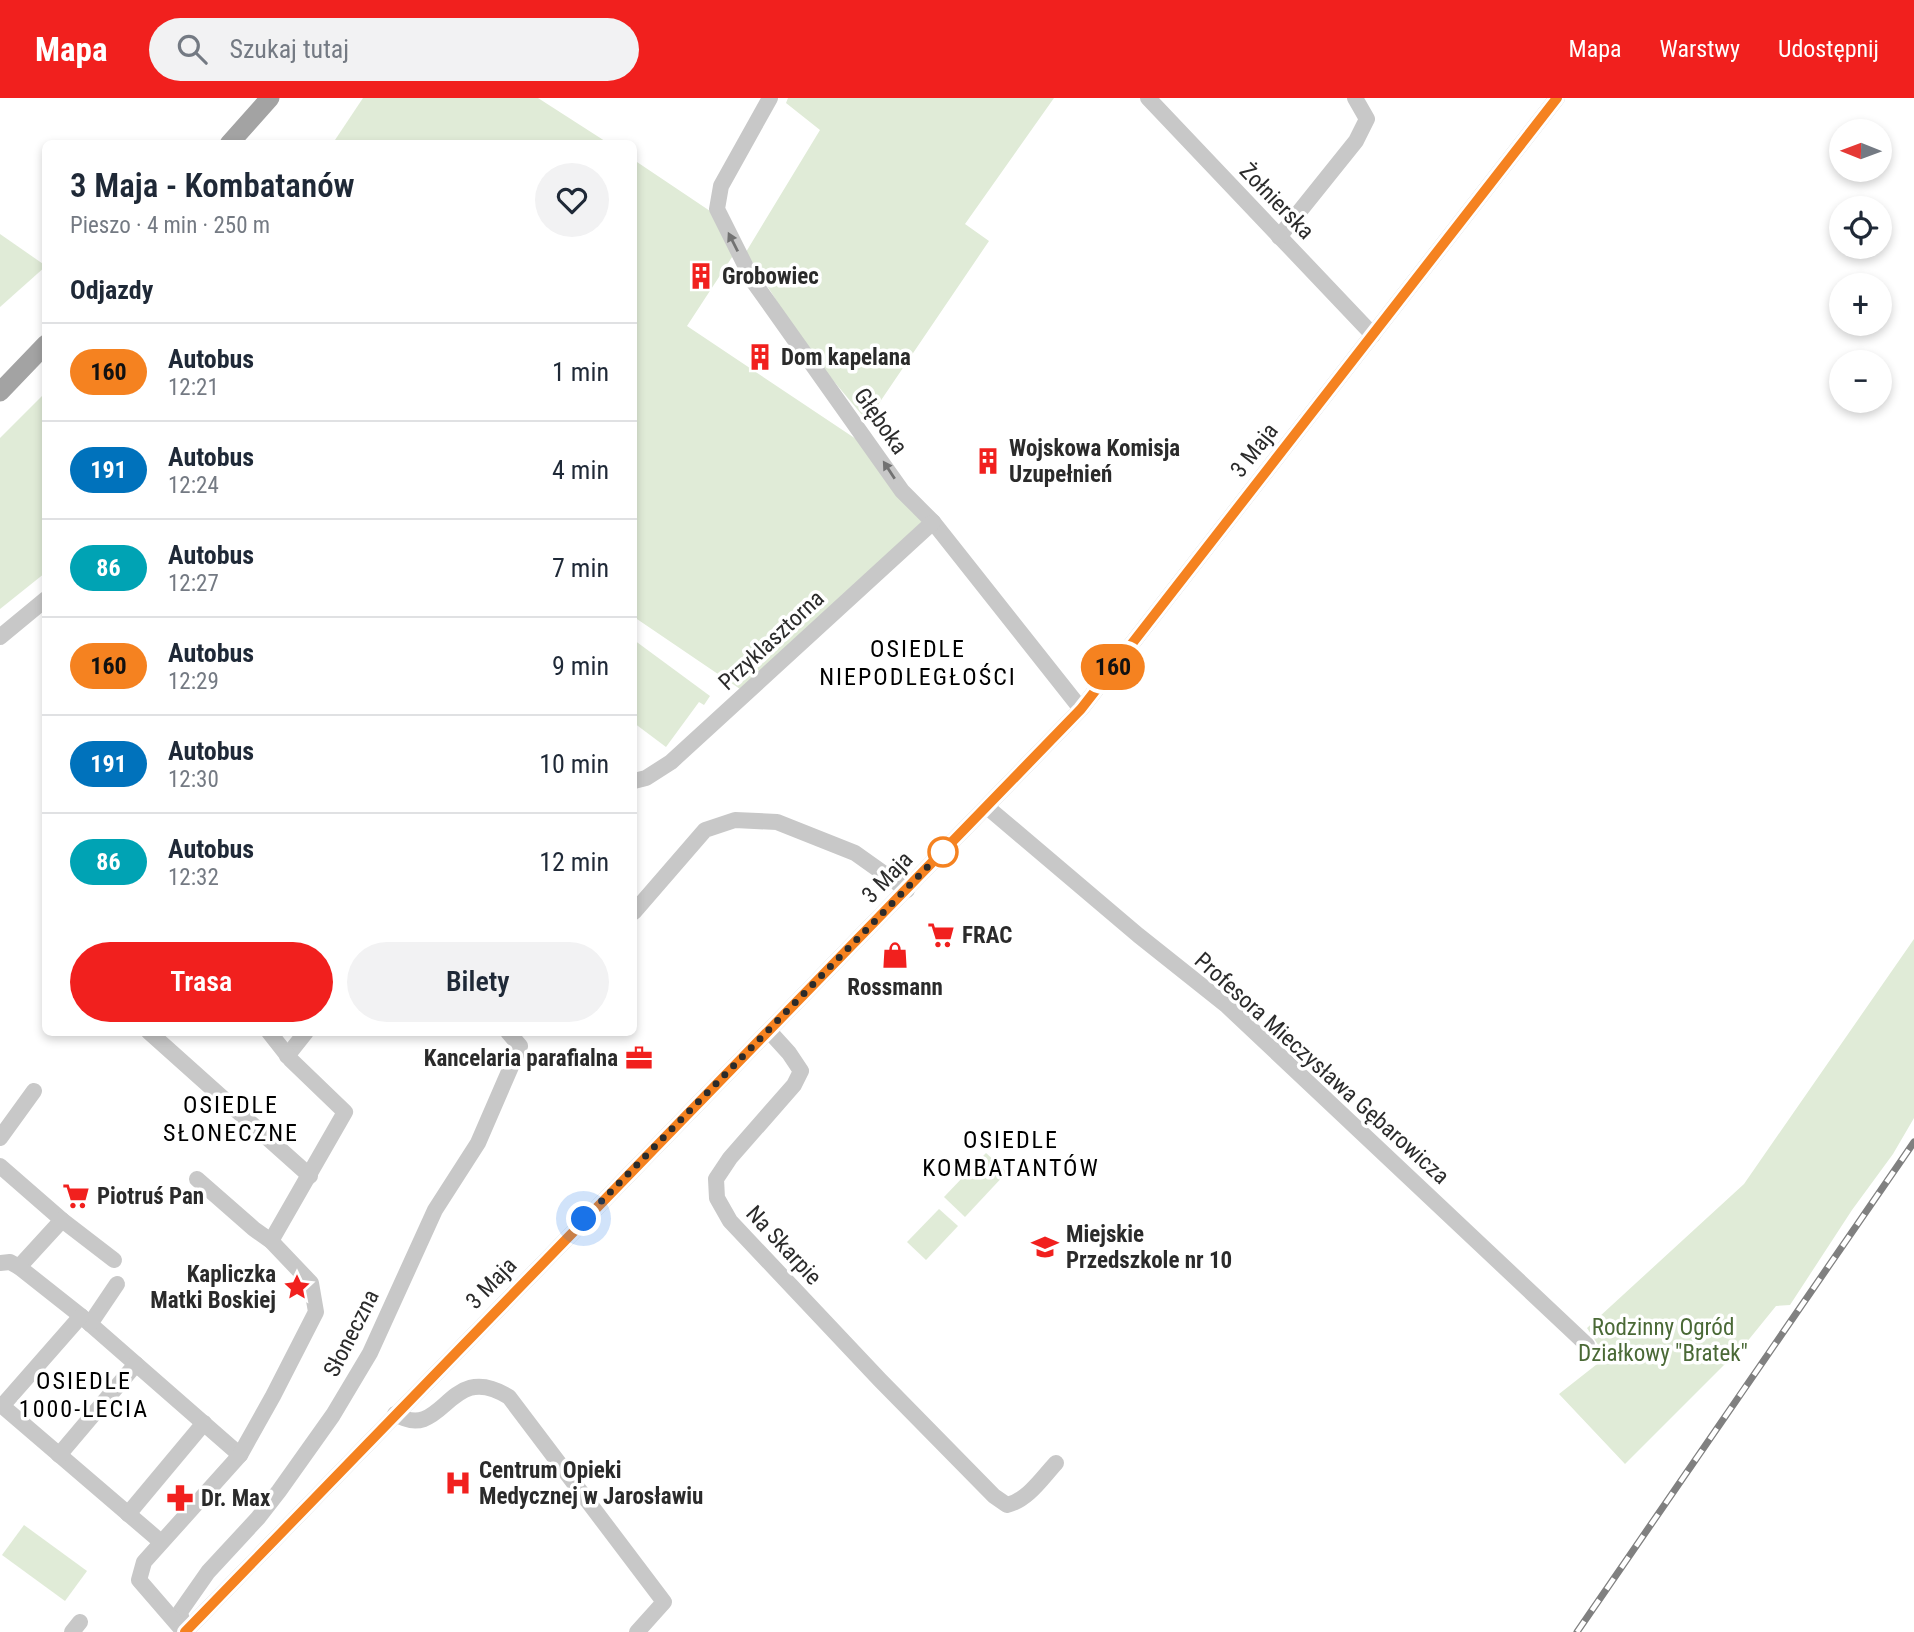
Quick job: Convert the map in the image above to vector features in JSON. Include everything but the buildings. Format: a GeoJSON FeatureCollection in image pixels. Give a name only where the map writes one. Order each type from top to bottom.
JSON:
{"type":"FeatureCollection","features":[{"type":"Feature","properties":{"kind":"main road"},"geometry":{"type":"LineString","coordinates":[[233,140],[270,98]]}},
{"type":"Feature","properties":{"kind":"main road"},"geometry":{"type":"LineString","coordinates":[[0,391],[42,348]]}},
{"type":"Feature","properties":{"kind":"street","name":"Głęboka"},"geometry":{"type":"LineString","coordinates":[[770,98],[721,186],[717,209],[753,281],[902,491],[933,522],[1081,709]]}},
{"type":"Feature","properties":{"kind":"street","name":"Żołnierska"},"geometry":{"type":"LineString","coordinates":[[1148,98],[1373,335]]}},
{"type":"Feature","properties":{"kind":"street"},"geometry":{"type":"LineString","coordinates":[[1279,237],[1356,141],[1367,119],[1355,98]]}},
{"type":"Feature","properties":{"kind":"street","name":"3 Maja"},"geometry":{"type":"LineString","coordinates":[[184,1632],[1081,709],[1557,98]]}},
{"type":"Feature","properties":{"kind":"street","name":"Przyklasztorna"},"geometry":{"type":"LineString","coordinates":[[637,780],[646,778],[671,762],[933,522]]}},
{"type":"Feature","properties":{"kind":"street"},"geometry":{"type":"LineString","coordinates":[[0,637],[42,602]]}},
{"type":"Feature","properties":{"kind":"street","name":"Profesora Mieczysława Gębarowicza"},"geometry":{"type":"LineString","coordinates":[[987,807],[1138,935],[1226,1005],[1587,1345]]}},
{"type":"Feature","properties":{"kind":"street"},"geometry":{"type":"LineString","coordinates":[[637,909],[705,830],[735,820],[777,821],[855,852],[907,890]]}},
{"type":"Feature","properties":{"kind":"street","name":"Na Skarpie"},"geometry":{"type":"LineString","coordinates":[[768,1031],[789,1053],[801,1071],[794,1086],[730,1158],[716,1179],[717,1198],[730,1221],[994,1496],[1007,1505],[1015,1503],[1056,1463]]}},
{"type":"Feature","properties":{"kind":"street"},"geometry":{"type":"LineString","coordinates":[[153,1036],[310,1176]]}},
{"type":"Feature","properties":{"kind":"street"},"geometry":{"type":"LineString","coordinates":[[271,1241],[345,1112],[287,1056],[272,1036]]}},
{"type":"Feature","properties":{"kind":"street"},"geometry":{"type":"LineString","coordinates":[[287,1056],[303,1036]]}},
{"type":"Feature","properties":{"kind":"street","name":"Słoneczna"},"geometry":{"type":"LineString","coordinates":[[184,1632],[180,1612],[208,1572],[279,1491],[333,1415],[370,1353],[435,1210],[478,1143],[524,1039]]}},
{"type":"Feature","properties":{"kind":"street"},"geometry":{"type":"LineString","coordinates":[[0,1138],[34,1091]]}},
{"type":"Feature","properties":{"kind":"street"},"geometry":{"type":"LineString","coordinates":[[0,1166],[62,1220],[114,1260]]}},
{"type":"Feature","properties":{"kind":"street"},"geometry":{"type":"LineString","coordinates":[[184,1632],[139,1580],[144,1562],[240,1455],[274,1396],[316,1312],[311,1283],[271,1241],[197,1179]]}},
{"type":"Feature","properties":{"kind":"street"},"geometry":{"type":"LineString","coordinates":[[19,1267],[62,1220]]}},
{"type":"Feature","properties":{"kind":"street"},"geometry":{"type":"LineString","coordinates":[[0,1263],[10,1262],[19,1267],[86,1320],[240,1455]]}},
{"type":"Feature","properties":{"kind":"street"},"geometry":{"type":"LineString","coordinates":[[117,1284],[86,1320],[1,1405],[161,1542]]}},
{"type":"Feature","properties":{"kind":"street"},"geometry":{"type":"LineString","coordinates":[[59,1455],[136,1364]]}},
{"type":"Feature","properties":{"kind":"street"},"geometry":{"type":"LineString","coordinates":[[394,1414],[416,1423],[425,1420],[450,1399],[470,1388],[493,1389],[509,1397],[664,1602],[637,1632]]}},
{"type":"Feature","properties":{"kind":"street"},"geometry":{"type":"LineString","coordinates":[[128,1514],[204,1423]]}},
{"type":"Feature","properties":{"kind":"green space"},"geometry":{"type":"Polygon","coordinates":[[[363,98],[538,98],[603,140],[335,140],[363,98]]]}},
{"type":"Feature","properties":{"kind":"green space"},"geometry":{"type":"Polygon","coordinates":[[[788,98],[1054,98],[965,224],[989,241],[867,421],[806,348],[746,252],[820,130],[786,103],[788,98]]]}},
{"type":"Feature","properties":{"kind":"green space"},"geometry":{"type":"Polygon","coordinates":[[[637,162],[710,211],[736,251],[687,326],[859,441],[922,522],[740,689],[637,619],[637,162]]]}},
{"type":"Feature","properties":{"kind":"green space"},"geometry":{"type":"Polygon","coordinates":[[[0,234],[42,263],[42,270],[0,307],[0,234]]]}},
{"type":"Feature","properties":{"kind":"green space"},"geometry":{"type":"Polygon","coordinates":[[[42,396],[42,575],[0,609],[0,438],[42,396]]]}},
{"type":"Feature","properties":{"kind":"green space"},"geometry":{"type":"Polygon","coordinates":[[[637,642],[710,696],[704,705],[699,702],[666,747],[637,725],[637,642]]]}},
{"type":"Feature","properties":{"kind":"green space","name":"Rodzinny Ogród Działkowy \"Bratek\""},"geometry":{"type":"Polygon","coordinates":[[[1914,939],[1914,1118],[1893,1154],[1852,1210],[1790,1305],[1776,1306],[1746,1343],[1625,1464],[1559,1394],[1606,1357],[1587,1328],[1744,1184],[1914,939]]]}},
{"type":"Feature","properties":{"kind":"green space"},"geometry":{"type":"Polygon","coordinates":[[[986,1153],[1007,1172],[965,1217],[944,1197],[986,1153]]]}},
{"type":"Feature","properties":{"kind":"green space"},"geometry":{"type":"Polygon","coordinates":[[[939,1209],[958,1226],[926,1260],[907,1242],[939,1209]]]}},
{"type":"Feature","properties":{"kind":"green space"},"geometry":{"type":"Polygon","coordinates":[[[24,1525],[87,1571],[65,1601],[2,1555],[24,1525]]]}},
{"type":"Feature","properties":{"kind":"railway"},"geometry":{"type":"LineString","coordinates":[[1577,1632],[1914,1142]]}},
{"type":"Feature","properties":{"kind":"bus line","name":"160"},"geometry":{"type":"LineString","coordinates":[[185,1632],[1081,709],[1557,98]]}},
{"type":"Feature","properties":{"kind":"place","name":"Grobowiec"},"geometry":{"type":"Point","coordinates":[701,276]}},
{"type":"Feature","properties":{"kind":"place","name":"Dom kapelana"},"geometry":{"type":"Point","coordinates":[760,357]}},
{"type":"Feature","properties":{"kind":"place","name":"Wojskowa Komisja Uzupełnień"},"geometry":{"type":"Point","coordinates":[988,461]}},
{"type":"Feature","properties":{"kind":"place","name":"FRAC"},"geometry":{"type":"Point","coordinates":[941,935]}},
{"type":"Feature","properties":{"kind":"place","name":"Rossmann"},"geometry":{"type":"Point","coordinates":[895,955]}},
{"type":"Feature","properties":{"kind":"place","name":"Kancelaria parafialna"},"geometry":{"type":"Point","coordinates":[639,1058]}},
{"type":"Feature","properties":{"kind":"place","name":"Piotruś Pan"},"geometry":{"type":"Point","coordinates":[76,1196]}},
{"type":"Feature","properties":{"kind":"place","name":"Miejskie Przedszkole nr 10"},"geometry":{"type":"Point","coordinates":[1045,1247]}},
{"type":"Feature","properties":{"kind":"place","name":"Kapliczka Matki Boskiej"},"geometry":{"type":"Point","coordinates":[297,1287]}},
{"type":"Feature","properties":{"kind":"place","name":"Centrum Opieki Medycznej w Jarosławiu"},"geometry":{"type":"Point","coordinates":[458,1483]}},
{"type":"Feature","properties":{"kind":"place","name":"Dr. Max"},"geometry":{"type":"Point","coordinates":[180,1498]}},
{"type":"Feature","properties":{"kind":"district","name":"OSIEDLE NIEPODLEGŁOŚCI"},"geometry":{"type":"Point","coordinates":[918,663]}},
{"type":"Feature","properties":{"kind":"district","name":"OSIEDLE SŁONECZNE"},"geometry":{"type":"Point","coordinates":[231,1119]}},
{"type":"Feature","properties":{"kind":"district","name":"OSIEDLE KOMBATANTÓW"},"geometry":{"type":"Point","coordinates":[1011,1154]}},
{"type":"Feature","properties":{"kind":"district","name":"OSIEDLE 1000-LECIA"},"geometry":{"type":"Point","coordinates":[84,1395]}},
{"type":"Feature","properties":{"kind":"route"},"geometry":{"type":"LineString","coordinates":[[584,1219],[949,845],[943,852]]}}]}
